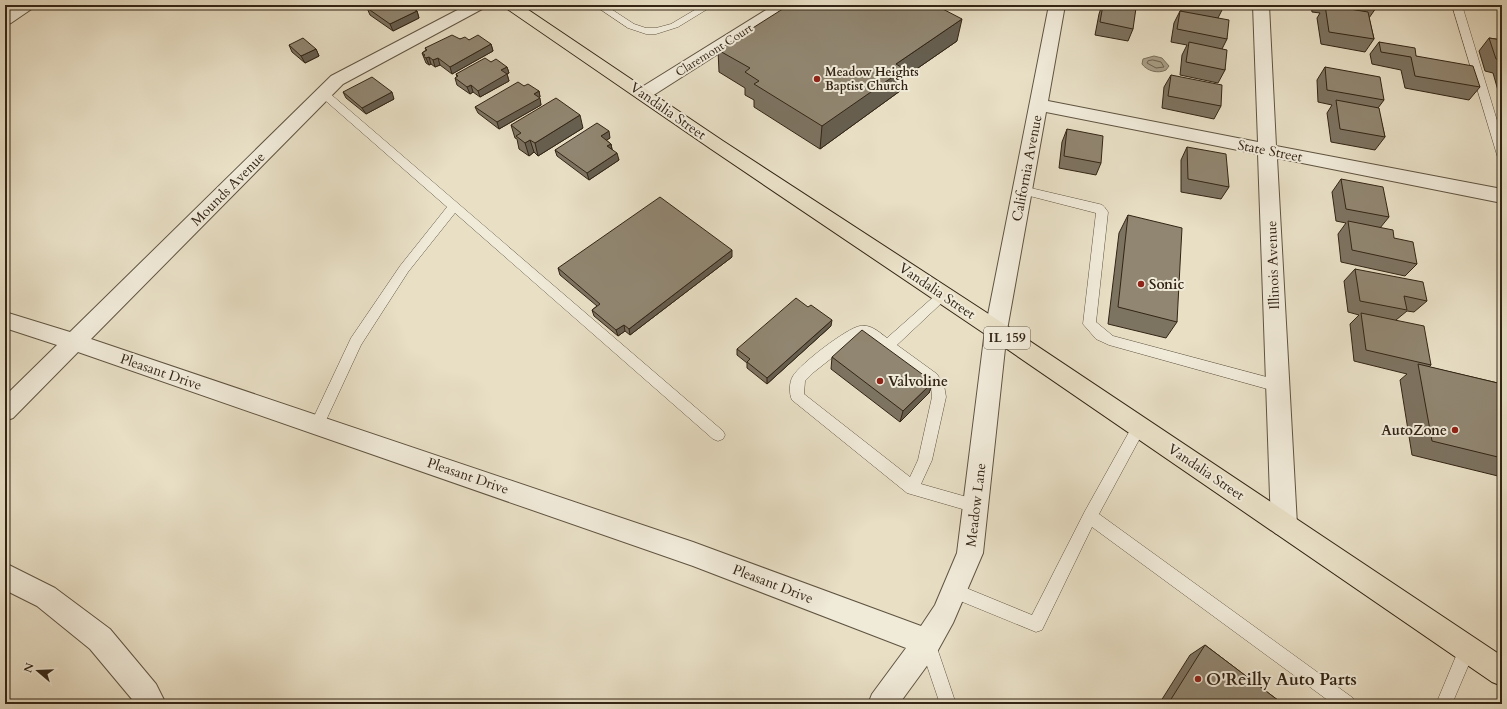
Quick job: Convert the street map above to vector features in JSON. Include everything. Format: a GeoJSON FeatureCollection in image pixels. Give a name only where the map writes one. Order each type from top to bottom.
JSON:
{"type":"FeatureCollection","features":[{"type":"Feature","properties":{"kind":"main road","name":"Vandalia Street"},"geometry":{"type":"LineString","coordinates":[[519,7],[716,145],[996,330],[1467,650],[1502,672]]}},
{"type":"Feature","properties":{"kind":"street"},"geometry":{"type":"LineString","coordinates":[[5,20],[28,5]]}},
{"type":"Feature","properties":{"kind":"street","name":"Mounds Avenue"},"geometry":{"type":"LineString","coordinates":[[5,411],[337,80],[479,5]]}},
{"type":"Feature","properties":{"kind":"street","name":"California Avenue"},"geometry":{"type":"LineString","coordinates":[[996,330],[1057,5]]}},
{"type":"Feature","properties":{"kind":"street","name":"Illinois Avenue"},"geometry":{"type":"LineString","coordinates":[[1262,5],[1284,525]]}},
{"type":"Feature","properties":{"kind":"street","name":"Claremont Court"},"geometry":{"type":"LineString","coordinates":[[643,94],[774,7]]}},
{"type":"Feature","properties":{"kind":"street","name":"State Street"},"geometry":{"type":"LineString","coordinates":[[1038,105],[1502,196]]}},
{"type":"Feature","properties":{"kind":"street","name":"Pleasant Drive"},"geometry":{"type":"LineString","coordinates":[[5,320],[74,342],[693,554],[927,642]]}},
{"type":"Feature","properties":{"kind":"street","name":"Meadow Lane"},"geometry":{"type":"LineString","coordinates":[[882,704],[927,642],[944,614],[970,553],[996,330]]}},
{"type":"Feature","properties":{"kind":"street"},"geometry":{"type":"LineString","coordinates":[[5,576],[46,597],[100,639],[146,694],[152,704]]}},
{"type":"Feature","properties":{"kind":"lane"},"geometry":{"type":"LineString","coordinates":[[599,5],[636,28],[659,32],[669,28],[709,5]]}},
{"type":"Feature","properties":{"kind":"lane"},"geometry":{"type":"LineString","coordinates":[[1457,5],[1502,154]]}},
{"type":"Feature","properties":{"kind":"lane"},"geometry":{"type":"LineString","coordinates":[[323,94],[718,435]]}},
{"type":"Feature","properties":{"kind":"lane"},"geometry":{"type":"LineString","coordinates":[[1022,190],[1099,208],[1102,212],[1089,324],[1101,335],[1109,340],[1278,386]]}},
{"type":"Feature","properties":{"kind":"lane"},"geometry":{"type":"LineString","coordinates":[[317,425],[356,342],[404,270],[454,206]]}},
{"type":"Feature","properties":{"kind":"lane"},"geometry":{"type":"LineString","coordinates":[[888,345],[943,295]]}},
{"type":"Feature","properties":{"kind":"lane"},"geometry":{"type":"LineString","coordinates":[[912,488],[925,460],[939,397],[937,385],[932,378],[888,345],[868,331],[860,331],[852,334],[809,368],[798,379],[797,396],[912,488],[976,506]]}},
{"type":"Feature","properties":{"kind":"lane"},"geometry":{"type":"LineString","coordinates":[[954,591],[1036,624],[1090,516],[1139,427]]}},
{"type":"Feature","properties":{"kind":"lane"},"geometry":{"type":"LineString","coordinates":[[1090,516],[1347,704]]}},
{"type":"Feature","properties":{"kind":"lane"},"geometry":{"type":"LineString","coordinates":[[927,642],[948,704]]}},
{"type":"Feature","properties":{"kind":"lane"},"geometry":{"type":"LineString","coordinates":[[1444,704],[1467,650]]}},
{"type":"Feature","properties":{"kind":"water"},"geometry":{"type":"Polygon","coordinates":[[[1154,56],[1162,58],[1169,66],[1166,70],[1160,72],[1153,71],[1142,64],[1143,59],[1154,56]]]}},
{"type":"Feature","properties":{"kind":"building"},"geometry":{"type":"Polygon","coordinates":[[[374,5],[408,5],[417,11],[390,24],[367,8],[374,5]]]}},
{"type":"Feature","properties":{"kind":"building","name":"Meadow Heights Baptist Church"},"geometry":{"type":"Polygon","coordinates":[[[789,5],[935,5],[962,19],[896,64],[904,69],[822,126],[754,84],[759,81],[745,72],[750,68],[718,50],[789,5]]]}},
{"type":"Feature","properties":{"kind":"building"},"geometry":{"type":"Polygon","coordinates":[[[1103,5],[1122,5],[1136,8],[1133,29],[1100,22],[1103,5]]]}},
{"type":"Feature","properties":{"kind":"building"},"geometry":{"type":"Polygon","coordinates":[[[1209,5],[1223,5],[1223,8],[1209,5]]]}},
{"type":"Feature","properties":{"kind":"building"},"geometry":{"type":"Polygon","coordinates":[[[1325,5],[1368,12],[1374,39],[1329,32],[1325,5]]]}},
{"type":"Feature","properties":{"kind":"building"},"geometry":{"type":"Polygon","coordinates":[[[1356,5],[1376,5],[1376,8],[1356,5]]]}},
{"type":"Feature","properties":{"kind":"building"},"geometry":{"type":"Polygon","coordinates":[[[1180,11],[1229,20],[1227,39],[1177,29],[1180,11]]]}},
{"type":"Feature","properties":{"kind":"building"},"geometry":{"type":"Polygon","coordinates":[[[452,35],[460,39],[465,37],[469,40],[478,35],[491,44],[450,67],[438,58],[433,60],[429,57],[426,58],[423,56],[425,55],[422,53],[427,50],[425,48],[452,35]]]}},
{"type":"Feature","properties":{"kind":"building"},"geometry":{"type":"Polygon","coordinates":[[[303,38],[316,49],[301,56],[289,45],[303,38]]]}},
{"type":"Feature","properties":{"kind":"building"},"geometry":{"type":"Polygon","coordinates":[[[1489,38],[1502,40],[1502,60],[1496,59],[1489,38]]]}},
{"type":"Feature","properties":{"kind":"building"},"geometry":{"type":"Polygon","coordinates":[[[1189,42],[1227,50],[1225,70],[1186,62],[1189,42]]]}},
{"type":"Feature","properties":{"kind":"building"},"geometry":{"type":"Polygon","coordinates":[[[1379,42],[1415,48],[1416,56],[1473,66],[1480,87],[1415,76],[1411,57],[1381,52],[1379,42]]]}},
{"type":"Feature","properties":{"kind":"building"},"geometry":{"type":"Polygon","coordinates":[[[485,58],[491,62],[496,59],[507,67],[501,70],[507,74],[478,91],[471,85],[467,87],[455,78],[458,76],[456,74],[485,58]]]}},
{"type":"Feature","properties":{"kind":"building"},"geometry":{"type":"Polygon","coordinates":[[[1325,67],[1380,77],[1384,100],[1327,90],[1325,67]]]}},
{"type":"Feature","properties":{"kind":"building"},"geometry":{"type":"Polygon","coordinates":[[[1171,75],[1222,85],[1221,106],[1168,96],[1171,75]]]}},
{"type":"Feature","properties":{"kind":"building"},"geometry":{"type":"Polygon","coordinates":[[[372,77],[392,92],[362,108],[343,92],[372,77]]]}},
{"type":"Feature","properties":{"kind":"building"},"geometry":{"type":"Polygon","coordinates":[[[518,82],[524,86],[528,84],[539,91],[534,94],[540,98],[497,122],[475,107],[518,82]]]}},
{"type":"Feature","properties":{"kind":"building"},"geometry":{"type":"Polygon","coordinates":[[[556,98],[580,115],[535,143],[530,140],[525,143],[516,136],[521,133],[511,125],[556,98]]]}},
{"type":"Feature","properties":{"kind":"building"},"geometry":{"type":"Polygon","coordinates":[[[1336,100],[1379,108],[1385,137],[1340,129],[1336,100]]]}},
{"type":"Feature","properties":{"kind":"building"},"geometry":{"type":"Polygon","coordinates":[[[597,123],[609,131],[601,136],[611,144],[607,146],[617,153],[587,173],[555,150],[597,123]]]}},
{"type":"Feature","properties":{"kind":"building"},"geometry":{"type":"Polygon","coordinates":[[[1067,129],[1103,136],[1101,163],[1064,156],[1067,129]]]}},
{"type":"Feature","properties":{"kind":"building"},"geometry":{"type":"Polygon","coordinates":[[[1187,147],[1226,154],[1229,187],[1188,179],[1187,147]]]}},
{"type":"Feature","properties":{"kind":"building"},"geometry":{"type":"Polygon","coordinates":[[[1341,179],[1383,187],[1389,217],[1346,209],[1341,179]]]}},
{"type":"Feature","properties":{"kind":"building"},"geometry":{"type":"Polygon","coordinates":[[[660,197],[732,250],[629,329],[624,325],[616,330],[592,310],[600,304],[558,268],[660,197]]]}},
{"type":"Feature","properties":{"kind":"building","name":"Sonic"},"geometry":{"type":"Polygon","coordinates":[[[1128,215],[1182,228],[1177,322],[1118,307],[1128,215]]]}},
{"type":"Feature","properties":{"kind":"building"},"geometry":{"type":"Polygon","coordinates":[[[1348,221],[1393,230],[1394,238],[1413,242],[1417,264],[1352,250],[1348,221]]]}},
{"type":"Feature","properties":{"kind":"building"},"geometry":{"type":"Polygon","coordinates":[[[1355,269],[1423,282],[1427,301],[1404,296],[1407,310],[1360,301],[1355,269]]]}},
{"type":"Feature","properties":{"kind":"building"},"geometry":{"type":"Polygon","coordinates":[[[796,298],[808,307],[811,305],[832,320],[767,378],[747,362],[750,359],[737,349],[796,298]]]}},
{"type":"Feature","properties":{"kind":"building"},"geometry":{"type":"Polygon","coordinates":[[[1361,313],[1424,326],[1431,365],[1366,350],[1361,313]]]}},
{"type":"Feature","properties":{"kind":"building","name":"Valvoline"},"geometry":{"type":"Polygon","coordinates":[[[862,330],[933,382],[903,411],[832,357],[862,330]]]}},
{"type":"Feature","properties":{"kind":"building"},"geometry":{"type":"Polygon","coordinates":[[[1418,364],[1502,384],[1502,458],[1432,441],[1418,364]]]}},
{"type":"Feature","properties":{"kind":"building"},"geometry":{"type":"Polygon","coordinates":[[[1205,645],[1283,704],[1168,704],[1205,645]]]}},
{"type":"Feature","properties":{"kind":"place","name":"Meadow Heights Baptist Church"},"geometry":{"type":"Point","coordinates":[817,79]}},
{"type":"Feature","properties":{"kind":"place","name":"Sonic"},"geometry":{"type":"Point","coordinates":[1141,284]}},
{"type":"Feature","properties":{"kind":"place","name":"Valvoline"},"geometry":{"type":"Point","coordinates":[880,381]}},
{"type":"Feature","properties":{"kind":"place","name":"AutoZone"},"geometry":{"type":"Point","coordinates":[1455,430]}},
{"type":"Feature","properties":{"kind":"place","name":"O'Reilly Auto Parts"},"geometry":{"type":"Point","coordinates":[1198,679]}}]}
